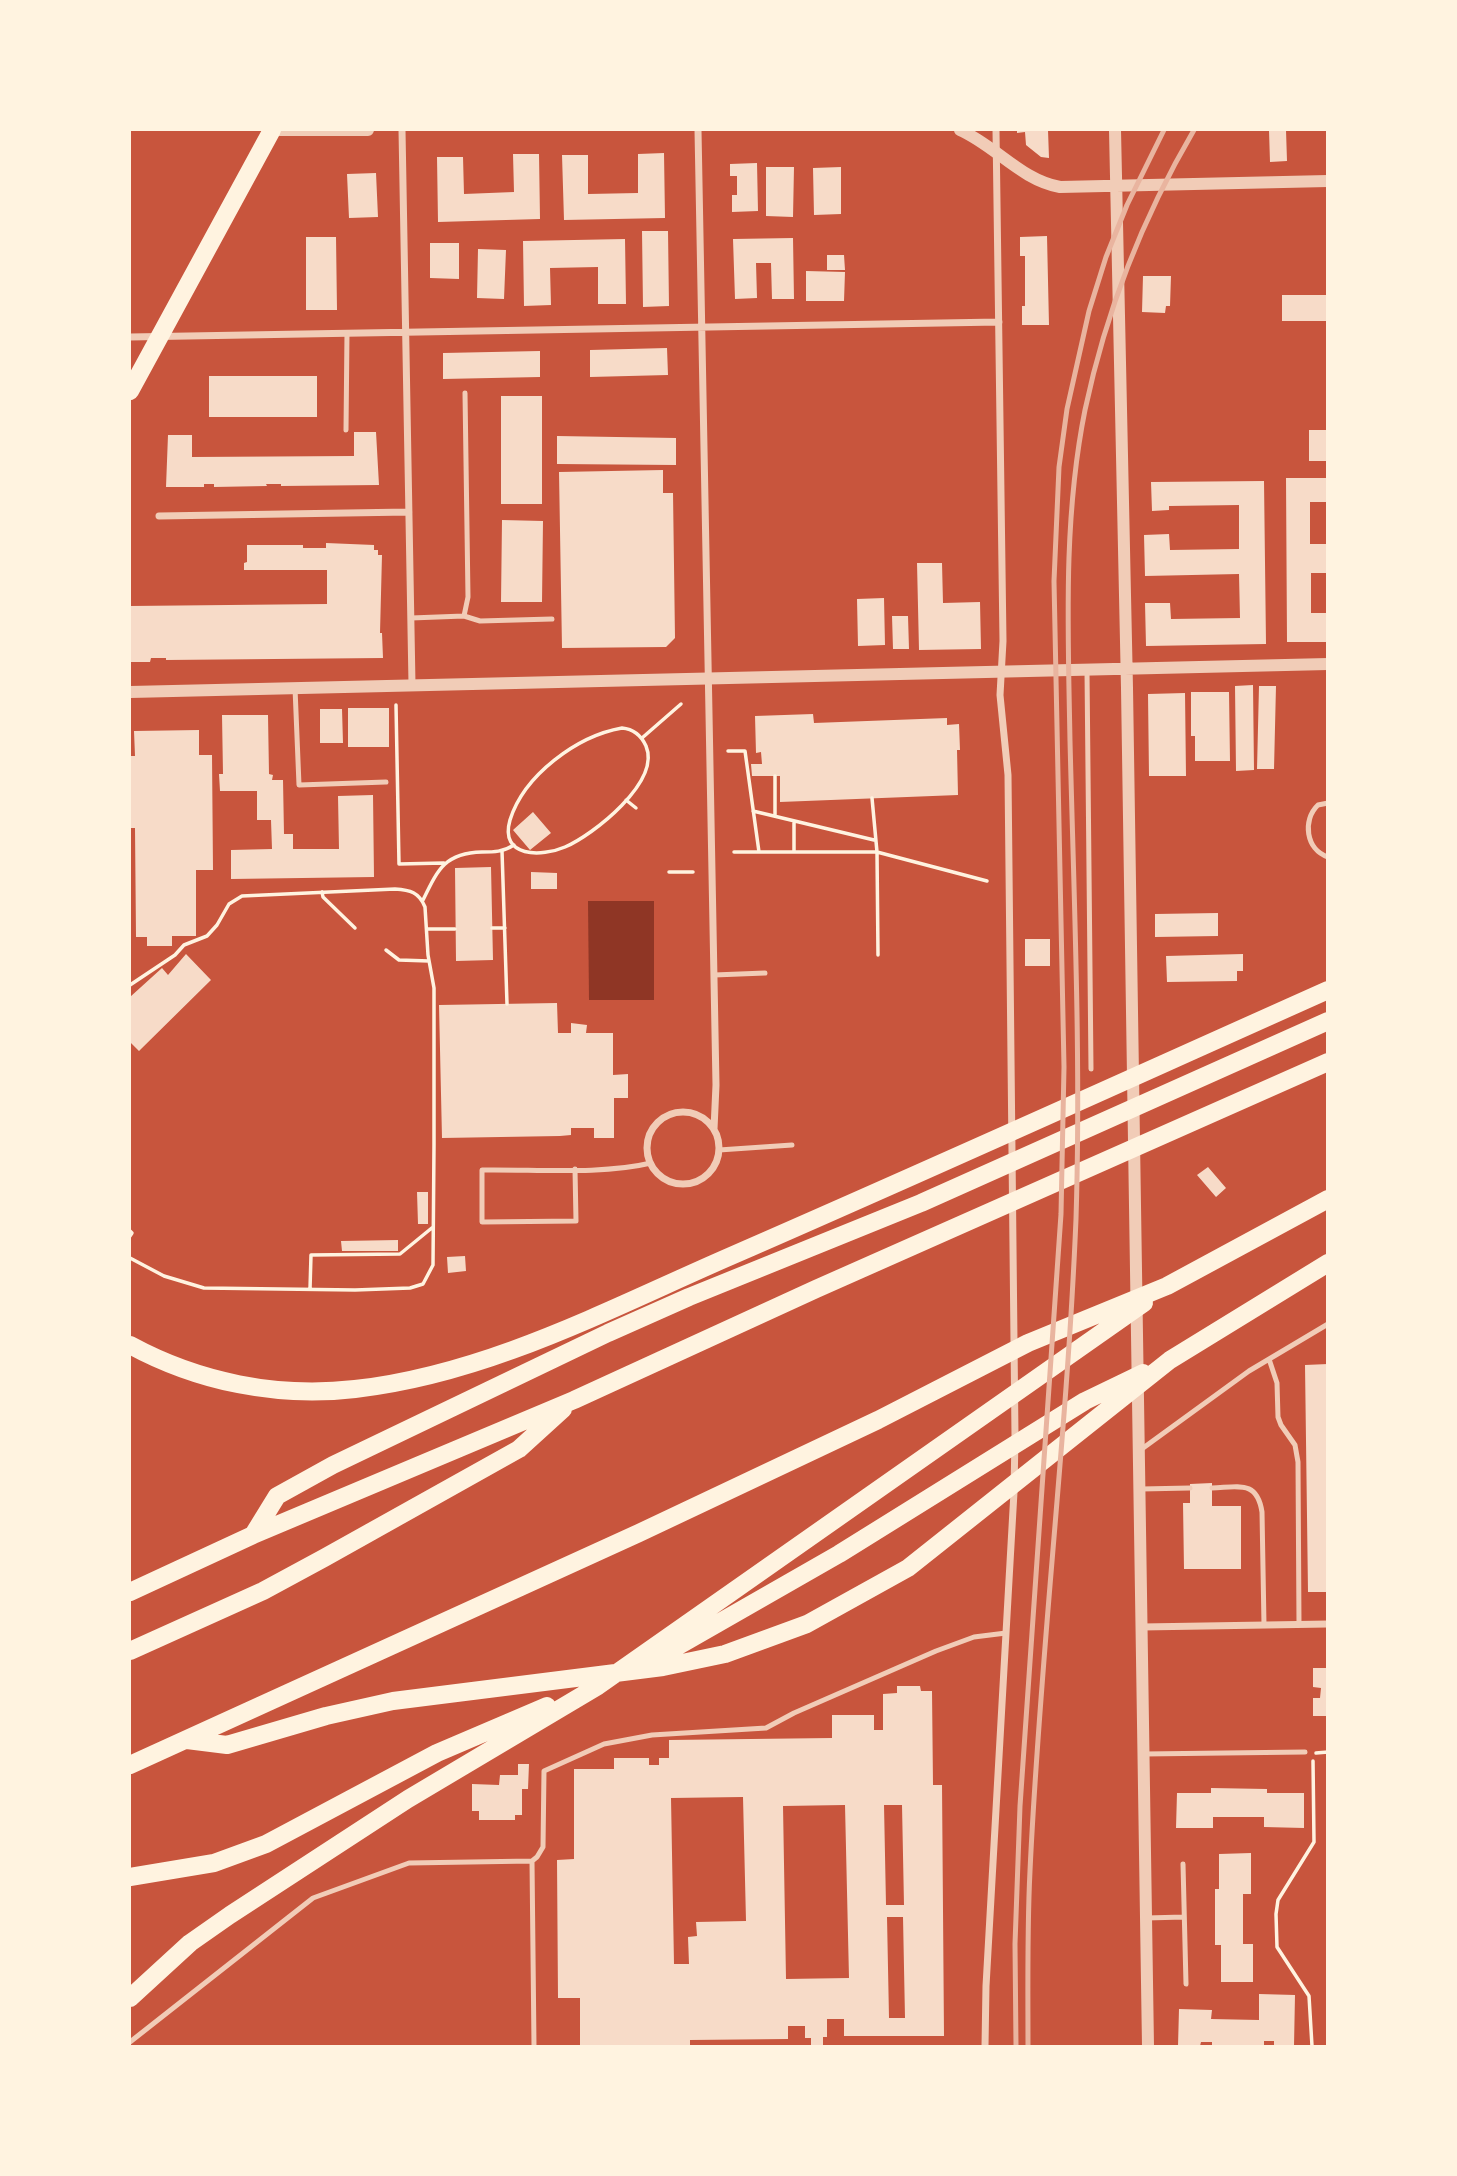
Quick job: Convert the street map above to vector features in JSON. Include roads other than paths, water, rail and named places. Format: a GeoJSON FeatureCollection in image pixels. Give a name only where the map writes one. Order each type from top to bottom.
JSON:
{"type":"FeatureCollection","features":[{"type":"Feature","properties":{"kind":"highway"},"geometry":{"type":"LineString","coordinates":[[130,391],[271,130]]}},
{"type":"Feature","properties":{"kind":"highway"},"geometry":{"type":"LineString","coordinates":[[130,1345],[175,1367],[204,1376],[271,1389],[331,1391],[416,1379],[492,1358],[920,1173],[1328,990]]}},
{"type":"Feature","properties":{"kind":"highway"},"geometry":{"type":"LineString","coordinates":[[246,1538],[277,1496],[333,1465],[608,1333],[920,1203],[1328,1021]]}},
{"type":"Feature","properties":{"kind":"highway"},"geometry":{"type":"LineString","coordinates":[[130,1592],[246,1538],[574,1400],[894,1254],[1328,1062]]}},
{"type":"Feature","properties":{"kind":"highway"},"geometry":{"type":"LineString","coordinates":[[130,1765],[639,1534],[878,1420],[1028,1343],[1167,1286],[1328,1199]]}},
{"type":"Feature","properties":{"kind":"highway"},"geometry":{"type":"LineString","coordinates":[[597,1685],[618,1681],[754,1604],[1085,1401],[1170,1360],[1328,1263]]}},
{"type":"Feature","properties":{"kind":"highway"},"geometry":{"type":"LineString","coordinates":[[130,1998],[190,1943],[408,1799],[597,1685],[711,1608],[868,1494],[925,1457],[1167,1286]]}},
{"type":"Feature","properties":{"kind":"highway"},"geometry":{"type":"LineString","coordinates":[[187,1740],[227,1745],[326,1716],[393,1702],[663,1667],[725,1654],[820,1618],[882,1584],[932,1551],[1170,1360]]}},
{"type":"Feature","properties":{"kind":"highway"},"geometry":{"type":"LineString","coordinates":[[130,1651],[263,1591],[519,1449],[574,1400]]}},
{"type":"Feature","properties":{"kind":"highway"},"geometry":{"type":"LineString","coordinates":[[130,1877],[214,1863],[266,1844],[438,1753],[543,1707],[573,1700]]}},
{"type":"Feature","properties":{"kind":"street"},"geometry":{"type":"LineString","coordinates":[[271,130],[368,130]]}},
{"type":"Feature","properties":{"kind":"street"},"geometry":{"type":"LineString","coordinates":[[402,130],[412,684]]}},
{"type":"Feature","properties":{"kind":"street"},"geometry":{"type":"LineString","coordinates":[[698,130],[714,975],[714,1129],[719,1150],[710,1172],[690,1184],[678,1184],[657,1173],[648,1152],[648,1139],[661,1119],[672,1113],[696,1114],[714,1129]]}},
{"type":"Feature","properties":{"kind":"street"},"geometry":{"type":"LineString","coordinates":[[960,130],[996,150],[1029,176],[1052,186],[1069,188],[1328,181]]}},
{"type":"Feature","properties":{"kind":"street"},"geometry":{"type":"LineString","coordinates":[[985,2046],[1015,1436],[1008,775],[1000,695],[1003,641],[996,130]]}},
{"type":"Feature","properties":{"kind":"street"},"geometry":{"type":"LineString","coordinates":[[1115,130],[1148,2046]]}},
{"type":"Feature","properties":{"kind":"street"},"geometry":{"type":"LineString","coordinates":[[130,337],[999,322]]}},
{"type":"Feature","properties":{"kind":"street"},"geometry":{"type":"LineString","coordinates":[[159,516],[409,512]]}},
{"type":"Feature","properties":{"kind":"street"},"geometry":{"type":"LineString","coordinates":[[130,692],[1328,664]]}},
{"type":"Feature","properties":{"kind":"street"},"geometry":{"type":"LineString","coordinates":[[1142,1627],[1328,1624]]}},
{"type":"Feature","properties":{"kind":"lane"},"geometry":{"type":"LineString","coordinates":[[346,430],[347,333]]}},
{"type":"Feature","properties":{"kind":"lane"},"geometry":{"type":"LineString","coordinates":[[464,616],[468,597],[465,393]]}},
{"type":"Feature","properties":{"kind":"lane"},"geometry":{"type":"LineString","coordinates":[[411,618],[464,616],[480,621],[552,619]]}},
{"type":"Feature","properties":{"kind":"lane"},"geometry":{"type":"LineString","coordinates":[[1087,668],[1091,1069]]}},
{"type":"Feature","properties":{"kind":"lane"},"geometry":{"type":"LineString","coordinates":[[295,688],[299,785],[386,782]]}},
{"type":"Feature","properties":{"kind":"lane"},"geometry":{"type":"LineString","coordinates":[[1328,803],[1318,805],[1309,817],[1309,840],[1312,848],[1328,856]]}},
{"type":"Feature","properties":{"kind":"lane"},"geometry":{"type":"LineString","coordinates":[[714,975],[765,973]]}},
{"type":"Feature","properties":{"kind":"lane"},"geometry":{"type":"LineString","coordinates":[[719,1150],[792,1145]]}},
{"type":"Feature","properties":{"kind":"lane"},"geometry":{"type":"LineString","coordinates":[[575,1169],[576,1221],[482,1222],[482,1170],[575,1169],[625,1170],[651,1163]]}},
{"type":"Feature","properties":{"kind":"lane"},"geometry":{"type":"LineString","coordinates":[[1139,1451],[1269,1359],[1328,1324]]}},
{"type":"Feature","properties":{"kind":"lane"},"geometry":{"type":"LineString","coordinates":[[1269,1359],[1277,1383],[1278,1417],[1295,1445],[1298,1462],[1298,1625]]}},
{"type":"Feature","properties":{"kind":"lane"},"geometry":{"type":"LineString","coordinates":[[1212,1488],[1245,1487],[1254,1490],[1260,1497],[1264,1625]]}},
{"type":"Feature","properties":{"kind":"lane"},"geometry":{"type":"LineString","coordinates":[[1140,1489],[1190,1488]]}},
{"type":"Feature","properties":{"kind":"lane"},"geometry":{"type":"LineString","coordinates":[[130,2042],[313,1898],[409,1863],[532,1861],[543,1847],[544,1771],[604,1744],[652,1735],[765,1728],[936,1651],[974,1637],[1006,1633]]}},
{"type":"Feature","properties":{"kind":"lane"},"geometry":{"type":"LineString","coordinates":[[1144,1755],[1306,1752]]}},
{"type":"Feature","properties":{"kind":"lane"},"geometry":{"type":"LineString","coordinates":[[532,1861],[534,2046]]}},
{"type":"Feature","properties":{"kind":"lane"},"geometry":{"type":"LineString","coordinates":[[1183,1864],[1186,1984]]}},
{"type":"Feature","properties":{"kind":"lane"},"geometry":{"type":"LineString","coordinates":[[1146,1919],[1184,1917]]}},
{"type":"Feature","properties":{"kind":"railway"},"geometry":{"type":"LineString","coordinates":[[1016,2046],[1015,1944],[1020,1806],[1061,1214],[1064,1067],[1054,581],[1059,467],[1067,409],[1089,311],[1106,257],[1127,205],[1164,130]]}},
{"type":"Feature","properties":{"kind":"railway"},"geometry":{"type":"LineString","coordinates":[[1028,2046],[1028,1915],[1034,1789],[1076,1219],[1077,1040],[1068,616],[1073,492],[1085,410],[1115,301],[1158,197],[1194,130]]}}]}
